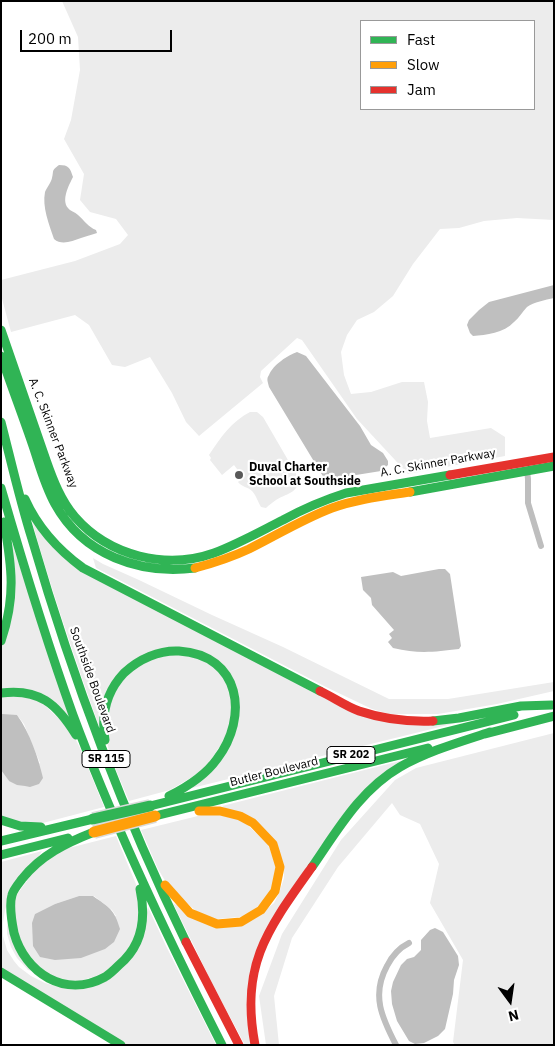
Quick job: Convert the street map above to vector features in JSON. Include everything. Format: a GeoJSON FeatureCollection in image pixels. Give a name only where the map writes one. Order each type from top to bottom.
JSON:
{"type":"FeatureCollection","features":[{"type":"Feature","properties":{"kind":"main road","name":"A. C. Skinner Parkway"},"geometry":{"type":"LineString","coordinates":[[1,330],[52,475],[69,517],[80,535],[94,547],[119,560],[137,566],[183,570],[202,567],[228,558],[321,512],[348,502],[554,466]]}},
{"type":"Feature","properties":{"kind":"main road","name":"A. C. Skinner Parkway"},"geometry":{"type":"LineString","coordinates":[[1,356],[45,482],[56,506],[114,548],[140,557],[159,560],[186,560],[209,555],[320,503],[346,493],[554,457]]}},
{"type":"Feature","properties":{"kind":"main road","name":"Southside Boulevard"},"geometry":{"type":"LineString","coordinates":[[1,422],[24,512],[50,601],[114,778],[182,933],[239,1045]]}},
{"type":"Feature","properties":{"kind":"main road"},"geometry":{"type":"LineString","coordinates":[[10,458],[35,518],[54,543],[74,562],[92,574],[352,707],[386,719],[405,722],[424,722],[454,718],[523,706],[553,709]]}},
{"type":"Feature","properties":{"kind":"main road","name":"SR 115"},"geometry":{"type":"LineString","coordinates":[[1,488],[46,636],[100,784],[175,954],[222,1045]]}},
{"type":"Feature","properties":{"kind":"main road"},"geometry":{"type":"LineString","coordinates":[[1,508],[12,563],[13,583],[10,611],[1,641]]}},
{"type":"Feature","properties":{"kind":"main road"},"geometry":{"type":"LineString","coordinates":[[114,778],[102,724],[107,700],[125,672],[139,662],[165,652],[190,652],[199,654],[214,662],[227,675],[234,690],[237,707],[231,734],[220,756],[207,771],[152,811]]}},
{"type":"Feature","properties":{"kind":"main road"},"geometry":{"type":"LineString","coordinates":[[1,693],[18,691],[30,693],[42,698],[53,706],[70,724],[100,784]]}},
{"type":"Feature","properties":{"kind":"main road","name":"Butler Boulevard"},"geometry":{"type":"LineString","coordinates":[[1,841],[93,819],[152,811],[175,812],[490,732],[553,709]]}},
{"type":"Feature","properties":{"kind":"main road","name":"Butler Boulevard"},"geometry":{"type":"LineString","coordinates":[[1,855],[94,832],[152,811],[553,709]]}},
{"type":"Feature","properties":{"kind":"main road"},"geometry":{"type":"LineString","coordinates":[[255,1045],[250,1014],[251,993],[256,962],[263,944],[278,915],[351,811],[370,790],[399,768],[428,754],[490,732]]}},
{"type":"Feature","properties":{"kind":"main road"},"geometry":{"type":"LineString","coordinates":[[143,847],[173,896],[190,913],[202,921],[222,925],[240,923],[256,915],[268,903],[279,878],[279,866],[275,849],[270,839],[262,830],[243,817],[224,811],[175,812]]}},
{"type":"Feature","properties":{"kind":"main road"},"geometry":{"type":"LineString","coordinates":[[1,820],[24,827],[62,826]]}},
{"type":"Feature","properties":{"kind":"main road"},"geometry":{"type":"LineString","coordinates":[[94,832],[59,848],[38,862],[21,880],[10,899],[4,922],[6,943],[16,961],[33,975],[61,985],[83,984],[98,980],[110,973],[130,955],[141,932],[144,911],[141,890],[129,852]]}},
{"type":"Feature","properties":{"kind":"main road"},"geometry":{"type":"LineString","coordinates":[[1,972],[121,1045]]}},
{"type":"Feature","properties":{"kind":"street"},"geometry":{"type":"LineString","coordinates":[[527,471],[528,503],[541,546]]}},
{"type":"Feature","properties":{"kind":"street"},"geometry":{"type":"LineString","coordinates":[[396,1045],[380,1010],[379,993],[384,971],[389,962],[400,948],[409,943]]}},
{"type":"Feature","properties":{"kind":"shaded area"},"geometry":{"type":"Polygon","coordinates":[[[62,1],[554,1],[554,220],[517,218],[484,221],[459,228],[440,229],[413,264],[393,296],[374,312],[357,320],[347,335],[341,352],[344,375],[351,394],[371,392],[402,382],[424,382],[428,402],[427,421],[430,438],[491,428],[505,437],[505,456],[408,474],[357,419],[302,340],[297,338],[261,371],[260,377],[263,383],[199,436],[186,422],[172,393],[150,357],[125,367],[112,365],[89,325],[75,315],[11,332],[1,295],[1,280],[75,261],[120,244],[128,235],[116,219],[90,212],[80,200],[84,174],[64,139],[71,120],[80,70],[78,37],[62,1]]]}},
{"type":"Feature","properties":{"kind":"shaded area"},"geometry":{"type":"Polygon","coordinates":[[[59,165],[69,168],[73,177],[66,192],[66,205],[96,230],[97,233],[67,242],[60,242],[54,239],[46,215],[44,198],[53,171],[59,165]]]}},
{"type":"Feature","properties":{"kind":"shaded area"},"geometry":{"type":"Polygon","coordinates":[[[554,285],[554,298],[536,302],[527,307],[505,329],[483,335],[473,336],[470,333],[467,325],[469,320],[489,302],[554,285]]]}},
{"type":"Feature","properties":{"kind":"shaded area"},"geometry":{"type":"Polygon","coordinates":[[[297,352],[306,356],[360,426],[371,445],[383,453],[388,461],[388,465],[381,471],[331,479],[324,478],[269,387],[267,379],[277,364],[297,352]]]}},
{"type":"Feature","properties":{"kind":"shaded area"},"geometry":{"type":"Polygon","coordinates":[[[250,412],[257,412],[263,417],[299,479],[294,490],[266,508],[261,507],[252,491],[238,482],[243,477],[234,465],[222,475],[210,460],[209,455],[232,425],[250,412]]]}},
{"type":"Feature","properties":{"kind":"shaded area"},"geometry":{"type":"Polygon","coordinates":[[[30,514],[60,552],[361,713],[456,723],[192,788],[238,721],[225,669],[174,649],[122,671],[99,726],[63,621],[30,514]]]}},
{"type":"Feature","properties":{"kind":"shaded area"},"geometry":{"type":"Polygon","coordinates":[[[11,540],[70,718],[56,704],[1,691],[1,647],[8,629],[11,540]]]}},
{"type":"Feature","properties":{"kind":"shaded area"},"geometry":{"type":"Polygon","coordinates":[[[93,558],[389,699],[448,699],[554,682],[554,691],[497,704],[438,714],[389,714],[372,709],[326,687],[96,568],[93,558]]]}},
{"type":"Feature","properties":{"kind":"shaded area"},"geometry":{"type":"Polygon","coordinates":[[[445,569],[450,574],[461,646],[459,649],[426,652],[393,648],[388,642],[392,638],[389,634],[394,630],[372,605],[371,598],[363,590],[361,577],[393,572],[401,576],[445,569]]]}},
{"type":"Feature","properties":{"kind":"shaded area"},"geometry":{"type":"Polygon","coordinates":[[[160,655],[193,655],[221,671],[234,699],[230,731],[204,770],[170,790],[129,801],[108,747],[106,735],[108,705],[126,673],[160,655]]]}},
{"type":"Feature","properties":{"kind":"shaded area"},"geometry":{"type":"Polygon","coordinates":[[[1,696],[37,698],[71,730],[104,807],[30,825],[1,817],[1,770],[9,781],[40,763],[24,724],[17,715],[1,715],[1,696]]]}},
{"type":"Feature","properties":{"kind":"shaded area"},"geometry":{"type":"Polygon","coordinates":[[[2,714],[17,715],[26,729],[43,778],[39,784],[30,787],[17,785],[9,781],[1,770],[2,714]]]}},
{"type":"Feature","properties":{"kind":"shaded area"},"geometry":{"type":"Polygon","coordinates":[[[554,733],[554,1045],[455,1045],[453,1042],[463,960],[430,903],[439,864],[420,824],[400,815],[392,803],[338,867],[292,938],[274,996],[279,1045],[266,1045],[259,996],[282,934],[341,840],[395,780],[416,768],[554,733]]]}},
{"type":"Feature","properties":{"kind":"shaded area"},"geometry":{"type":"Polygon","coordinates":[[[404,760],[366,791],[258,953],[253,1045],[245,1045],[173,903],[216,927],[268,908],[274,903],[284,878],[284,869],[277,843],[222,806],[404,760]]]}},
{"type":"Feature","properties":{"kind":"shaded area"},"geometry":{"type":"Polygon","coordinates":[[[210,813],[242,820],[268,844],[276,867],[272,891],[249,916],[207,920],[170,889],[158,869],[141,830],[210,813]]]}},
{"type":"Feature","properties":{"kind":"shaded area"},"geometry":{"type":"Polygon","coordinates":[[[116,836],[138,889],[138,936],[113,969],[79,983],[28,970],[17,958],[7,934],[7,926],[15,897],[38,866],[65,849],[116,836]],[[79,896],[55,904],[35,914],[116,916],[112,910],[94,896],[79,896]]]}},
{"type":"Feature","properties":{"kind":"shaded area"},"geometry":{"type":"Polygon","coordinates":[[[42,851],[5,910],[3,936],[7,950],[19,967],[45,983],[59,987],[120,969],[148,907],[216,1045],[127,1045],[1,969],[1,862],[42,851]]]}},
{"type":"Feature","properties":{"kind":"shaded area"},"geometry":{"type":"Polygon","coordinates":[[[79,896],[93,896],[113,913],[120,929],[114,942],[105,949],[81,958],[55,960],[40,957],[33,946],[32,923],[35,914],[55,904],[79,896]]]}},
{"type":"Feature","properties":{"kind":"shaded area"},"geometry":{"type":"Polygon","coordinates":[[[435,928],[443,932],[458,956],[459,965],[454,980],[453,994],[445,1029],[438,1036],[424,1043],[415,1044],[409,1041],[397,1021],[392,1004],[391,991],[401,965],[421,950],[421,940],[430,930],[435,928]]]}},
{"type":"Feature","properties":{"kind":"traffic: fast"},"geometry":{"type":"LineString","coordinates":[[1,330],[49,468],[66,504],[75,517],[104,541],[121,550],[139,556],[177,560],[196,558],[214,553],[306,508],[346,493],[450,475]]}},
{"type":"Feature","properties":{"kind":"traffic: fast"},"geometry":{"type":"LineString","coordinates":[[1,356],[48,489],[67,522],[97,549],[115,558],[154,568],[195,568]]}},
{"type":"Feature","properties":{"kind":"traffic: fast"},"geometry":{"type":"LineString","coordinates":[[1,422],[28,525],[48,591],[100,744],[141,844],[186,942]]}},
{"type":"Feature","properties":{"kind":"traffic: fast"},"geometry":{"type":"LineString","coordinates":[[410,492],[554,466]]}},
{"type":"Feature","properties":{"kind":"traffic: fast"},"geometry":{"type":"LineString","coordinates":[[1,488],[44,630],[89,757],[143,882],[181,964],[222,1045]]}},
{"type":"Feature","properties":{"kind":"traffic: fast"},"geometry":{"type":"LineString","coordinates":[[25,499],[42,529],[65,553],[83,568],[320,691]]}},
{"type":"Feature","properties":{"kind":"traffic: fast"},"geometry":{"type":"LineString","coordinates":[[1,641],[11,596],[11,568],[4,522]]}},
{"type":"Feature","properties":{"kind":"traffic: fast"},"geometry":{"type":"LineString","coordinates":[[105,740],[104,722],[109,696],[118,680],[136,664],[150,656],[172,651],[200,655],[216,664],[227,676],[233,691],[235,707],[233,725],[227,742],[207,771],[169,796]]}},
{"type":"Feature","properties":{"kind":"traffic: fast"},"geometry":{"type":"LineString","coordinates":[[1,693],[26,693],[46,700],[62,715],[76,735]]}},
{"type":"Feature","properties":{"kind":"traffic: fast"},"geometry":{"type":"LineString","coordinates":[[433,721],[521,706],[552,705]]}},
{"type":"Feature","properties":{"kind":"traffic: fast"},"geometry":{"type":"LineString","coordinates":[[150,806],[514,715]]}},
{"type":"Feature","properties":{"kind":"traffic: fast"},"geometry":{"type":"LineString","coordinates":[[485,734],[554,716]]}},
{"type":"Feature","properties":{"kind":"traffic: fast"},"geometry":{"type":"LineString","coordinates":[[312,867],[350,812],[386,776],[422,756],[490,732]]}},
{"type":"Feature","properties":{"kind":"traffic: fast"},"geometry":{"type":"LineString","coordinates":[[155,816],[428,748]]}},
{"type":"Feature","properties":{"kind":"traffic: fast"},"geometry":{"type":"LineString","coordinates":[[93,819],[150,806]]}},
{"type":"Feature","properties":{"kind":"traffic: fast"},"geometry":{"type":"LineString","coordinates":[[1,841],[93,819]]}},
{"type":"Feature","properties":{"kind":"traffic: fast"},"geometry":{"type":"LineString","coordinates":[[1,820],[20,826],[41,827]]}},
{"type":"Feature","properties":{"kind":"traffic: fast"},"geometry":{"type":"LineString","coordinates":[[94,832],[64,845],[46,856],[29,871],[14,891],[11,899],[14,933],[19,947],[27,960],[49,978],[62,983],[75,985],[90,983],[105,977],[127,957],[138,940],[143,910],[140,889]]}},
{"type":"Feature","properties":{"kind":"traffic: fast"},"geometry":{"type":"LineString","coordinates":[[1,855],[68,838]]}},
{"type":"Feature","properties":{"kind":"traffic: fast"},"geometry":{"type":"LineString","coordinates":[[1,972],[121,1045]]}},
{"type":"Feature","properties":{"kind":"traffic: slow"},"geometry":{"type":"LineString","coordinates":[[195,568],[243,552],[300,522],[332,508],[361,500],[410,492]]}},
{"type":"Feature","properties":{"kind":"traffic: slow"},"geometry":{"type":"LineString","coordinates":[[165,885],[190,913],[217,924],[241,922],[261,910],[275,891],[280,867],[273,844],[253,823],[240,816],[220,811],[199,811]]}},
{"type":"Feature","properties":{"kind":"traffic: slow"},"geometry":{"type":"LineString","coordinates":[[94,832],[155,816]]}},
{"type":"Feature","properties":{"kind":"traffic: jam"},"geometry":{"type":"LineString","coordinates":[[450,475],[554,457]]}},
{"type":"Feature","properties":{"kind":"traffic: jam"},"geometry":{"type":"LineString","coordinates":[[320,691],[349,707],[368,714],[395,719],[433,721]]}},
{"type":"Feature","properties":{"kind":"traffic: jam"},"geometry":{"type":"LineString","coordinates":[[255,1045],[251,1017],[251,992],[261,950],[282,910],[312,867]]}},
{"type":"Feature","properties":{"kind":"traffic: jam"},"geometry":{"type":"LineString","coordinates":[[186,942],[239,1045]]}},
{"type":"Feature","properties":{"kind":"place","name":"Duval Charter School at Southside"},"geometry":{"type":"Point","coordinates":[239,475]}}]}
